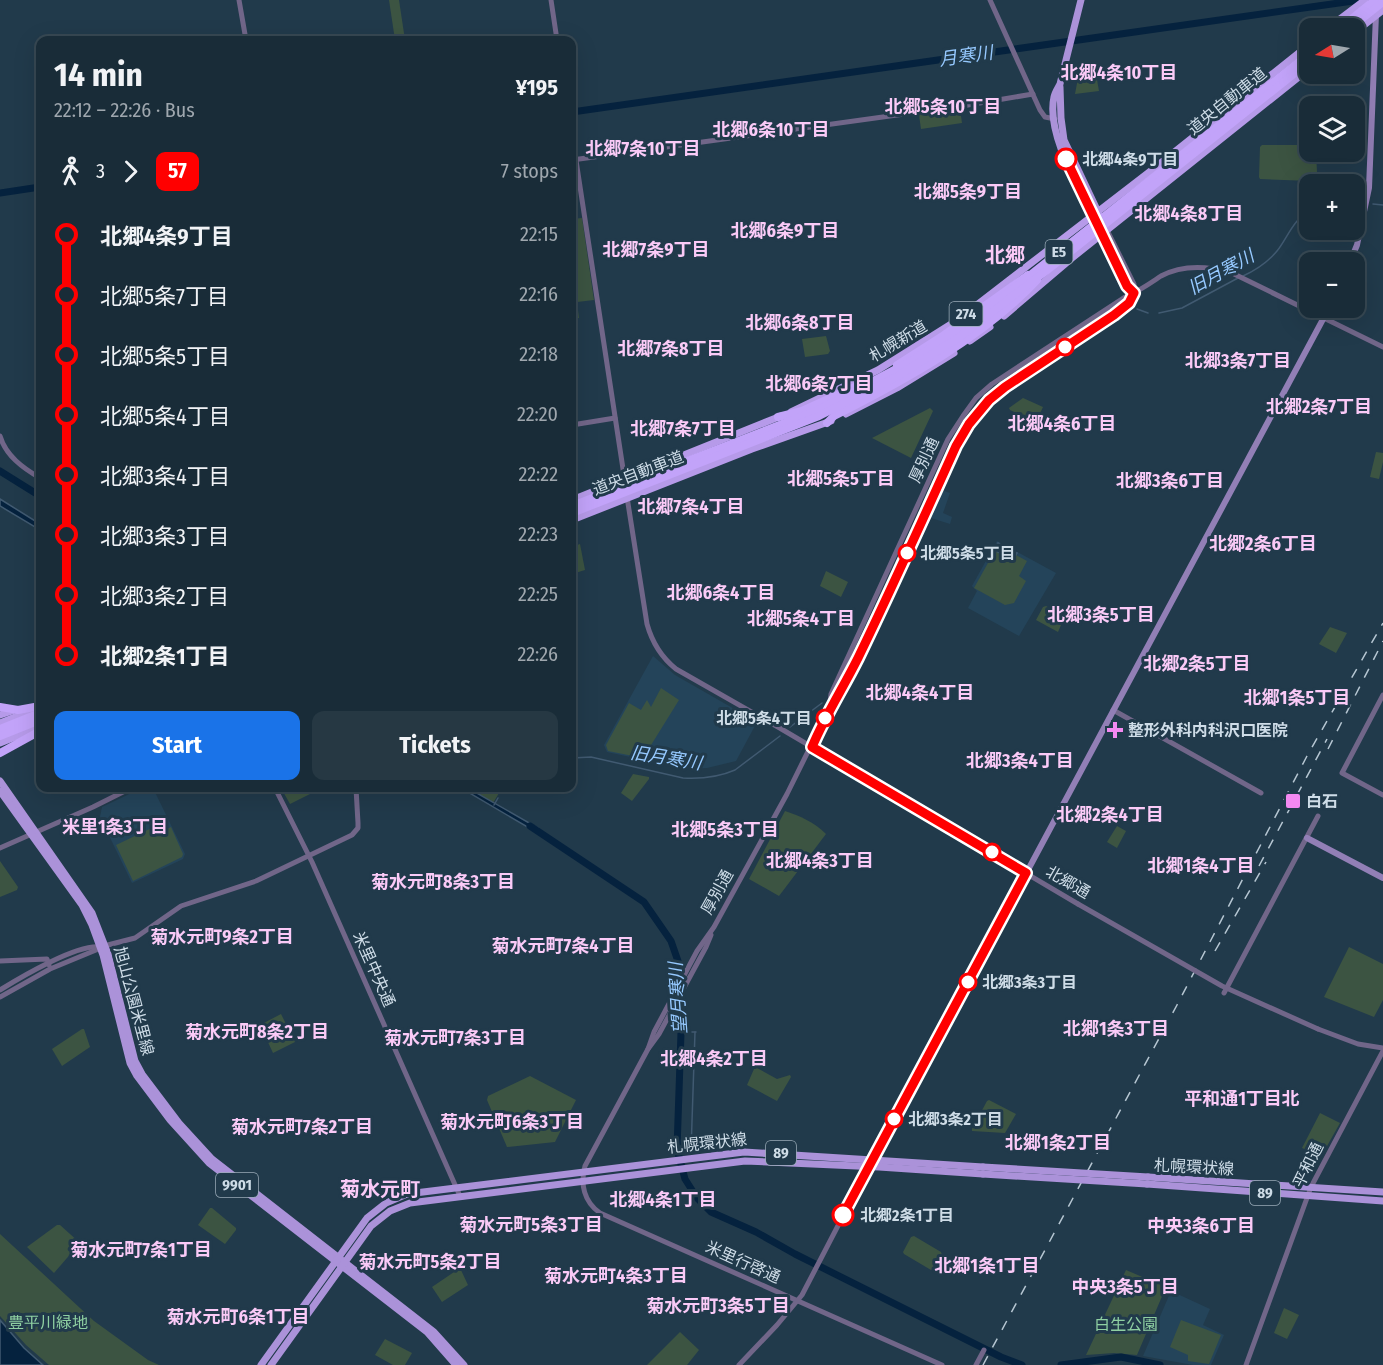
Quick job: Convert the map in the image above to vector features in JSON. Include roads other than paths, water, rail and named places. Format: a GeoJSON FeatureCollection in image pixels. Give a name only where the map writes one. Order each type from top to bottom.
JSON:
{"type":"FeatureCollection","features":[{"type":"Feature","properties":{"kind":"highway"},"geometry":{"type":"LineString","coordinates":[[1346,18],[1365,0]]}},
{"type":"Feature","properties":{"kind":"highway"},"geometry":{"type":"LineString","coordinates":[[1350,18],[1376,0]]}},
{"type":"Feature","properties":{"kind":"highway"},"geometry":{"type":"LineString","coordinates":[[1363,18],[1383,2]]}},
{"type":"Feature","properties":{"kind":"highway"},"geometry":{"type":"LineString","coordinates":[[1365,24],[1383,10]]}},
{"type":"Feature","properties":{"kind":"highway","name":"札幌新道"},"geometry":{"type":"LineString","coordinates":[[576,498],[778,417],[857,381],[921,344],[981,303],[1299,53]]}},
{"type":"Feature","properties":{"kind":"highway","name":"道央自動車道"},"geometry":{"type":"LineString","coordinates":[[576,511],[793,427],[852,401],[898,376],[949,344],[1299,62]]}},
{"type":"Feature","properties":{"kind":"highway","name":"道央自動車道"},"geometry":{"type":"LineString","coordinates":[[576,504],[790,421],[849,395],[896,370],[939,344],[1043,269],[1299,70]]}},
{"type":"Feature","properties":{"kind":"highway","name":"274"},"geometry":{"type":"LineString","coordinates":[[576,518],[752,449],[827,423],[897,388],[979,335],[1299,78]]}},
{"type":"Feature","properties":{"kind":"highway"},"geometry":{"type":"LineString","coordinates":[[827,423],[834,416],[897,384],[927,365],[1002,312],[1043,269]]}},
{"type":"Feature","properties":{"kind":"highway"},"geometry":{"type":"LineString","coordinates":[[778,417],[824,402],[897,366],[944,335],[1018,280],[1043,269]]}},
{"type":"Feature","properties":{"kind":"highway"},"geometry":{"type":"LineString","coordinates":[[0,707],[18,710],[36,706]]}},
{"type":"Feature","properties":{"kind":"highway"},"geometry":{"type":"LineString","coordinates":[[0,715],[36,706]]}},
{"type":"Feature","properties":{"kind":"highway"},"geometry":{"type":"LineString","coordinates":[[0,723],[36,707]]}},
{"type":"Feature","properties":{"kind":"highway"},"geometry":{"type":"LineString","coordinates":[[0,729],[36,715]]}},
{"type":"Feature","properties":{"kind":"highway"},"geometry":{"type":"LineString","coordinates":[[0,736],[36,722]]}},
{"type":"Feature","properties":{"kind":"highway"},"geometry":{"type":"LineString","coordinates":[[0,743],[36,731]]}},
{"type":"Feature","properties":{"kind":"highway"},"geometry":{"type":"LineString","coordinates":[[0,752],[36,732]]}},
{"type":"Feature","properties":{"kind":"main road"},"geometry":{"type":"LineString","coordinates":[[1081,0],[1065,67],[1054,96],[1062,150],[1105,232]]}},
{"type":"Feature","properties":{"kind":"main road"},"geometry":{"type":"LineString","coordinates":[[1354,252],[1369,188],[1376,0]]}},
{"type":"Feature","properties":{"kind":"main road"},"geometry":{"type":"LineString","coordinates":[[871,1163],[1322,318]]}},
{"type":"Feature","properties":{"kind":"main road","name":"旭山公園米里線"},"geometry":{"type":"LineString","coordinates":[[0,781],[82,905],[103,946],[126,1050],[137,1076],[183,1136],[209,1163],[335,1260],[434,1332],[464,1365]]}},
{"type":"Feature","properties":{"kind":"main road","name":"旭山公園米里線"},"geometry":{"type":"LineString","coordinates":[[0,791],[34,833]]}},
{"type":"Feature","properties":{"kind":"main road"},"geometry":{"type":"LineString","coordinates":[[1307,838],[1383,878]]}},
{"type":"Feature","properties":{"kind":"main road","name":"札幌環状線"},"geometry":{"type":"LineString","coordinates":[[261,1365],[367,1218],[386,1203],[407,1194],[689,1158],[754,1152],[871,1163],[1147,1181],[1383,1201]]}},
{"type":"Feature","properties":{"kind":"main road","name":"札幌環状線"},"geometry":{"type":"LineString","coordinates":[[271,1365],[371,1226],[390,1211],[410,1203],[745,1161],[871,1163]]}},
{"type":"Feature","properties":{"kind":"main road","name":"札幌環状線"},"geometry":{"type":"LineString","coordinates":[[1147,1181],[1383,1192]]}},
{"type":"Feature","properties":{"kind":"main road","name":"旭山公園米里線"},"geometry":{"type":"LineString","coordinates":[[342,1265],[427,1332],[456,1365]]}},
{"type":"Feature","properties":{"kind":"street"},"geometry":{"type":"LineString","coordinates":[[239,0],[245,36]]}},
{"type":"Feature","properties":{"kind":"street"},"geometry":{"type":"LineString","coordinates":[[551,0],[556,36]]}},
{"type":"Feature","properties":{"kind":"street"},"geometry":{"type":"LineString","coordinates":[[990,0],[1044,117],[1057,119]]}},
{"type":"Feature","properties":{"kind":"street"},"geometry":{"type":"LineString","coordinates":[[576,160],[1033,94]]}},
{"type":"Feature","properties":{"kind":"street","name":"北郷通"},"geometry":{"type":"LineString","coordinates":[[576,173],[646,624],[650,637],[660,653],[676,669],[1222,986],[1318,1029],[1358,1044],[1383,1049]]}},
{"type":"Feature","properties":{"kind":"street"},"geometry":{"type":"LineString","coordinates":[[1105,232],[1134,284],[1134,293]]}},
{"type":"Feature","properties":{"kind":"street"},"geometry":{"type":"LineString","coordinates":[[1134,293],[1176,270],[1203,266],[1230,272],[1299,305]]}},
{"type":"Feature","properties":{"kind":"street","name":"厚別通"},"geometry":{"type":"LineString","coordinates":[[828,711],[836,702],[857,660],[956,446],[969,424],[984,404],[1005,387],[1114,315],[1129,303],[1134,293]]}},
{"type":"Feature","properties":{"kind":"street","name":"厚別通"},"geometry":{"type":"LineString","coordinates":[[583,1181],[584,1172],[656,1033],[706,947],[714,927],[812,747],[828,711],[831,694],[948,439],[976,398],[1015,367],[1134,293]]}},
{"type":"Feature","properties":{"kind":"street"},"geometry":{"type":"LineString","coordinates":[[1325,318],[1383,346]]}},
{"type":"Feature","properties":{"kind":"street"},"geometry":{"type":"LineString","coordinates":[[576,424],[615,418]]}},
{"type":"Feature","properties":{"kind":"street"},"geometry":{"type":"LineString","coordinates":[[0,436],[5,449],[17,463],[36,475]]}},
{"type":"Feature","properties":{"kind":"street"},"geometry":{"type":"LineString","coordinates":[[1383,695],[1342,773],[1383,795]]}},
{"type":"Feature","properties":{"kind":"street"},"geometry":{"type":"LineString","coordinates":[[1113,710],[1261,793]]}},
{"type":"Feature","properties":{"kind":"street"},"geometry":{"type":"LineString","coordinates":[[0,848],[122,792]]}},
{"type":"Feature","properties":{"kind":"street","name":"米里中央通"},"geometry":{"type":"LineString","coordinates":[[277,792],[309,855],[460,1196]]}},
{"type":"Feature","properties":{"kind":"street"},"geometry":{"type":"LineString","coordinates":[[0,990],[49,966],[103,946],[135,938],[181,906],[256,881],[356,832],[358,823],[356,792]]}},
{"type":"Feature","properties":{"kind":"street"},"geometry":{"type":"LineString","coordinates":[[1224,993],[1318,816]]}},
{"type":"Feature","properties":{"kind":"street"},"geometry":{"type":"LineString","coordinates":[[0,961],[47,959],[49,966]]}},
{"type":"Feature","properties":{"kind":"street"},"geometry":{"type":"LineString","coordinates":[[0,998],[49,966]]}},
{"type":"Feature","properties":{"kind":"street","name":"平和通"},"geometry":{"type":"LineString","coordinates":[[1245,1365],[1307,1196],[1383,1049]]}},
{"type":"Feature","properties":{"kind":"street"},"geometry":{"type":"LineString","coordinates":[[739,1365],[797,1301],[871,1163]]}},
{"type":"Feature","properties":{"kind":"street","name":"米里行啓通"},"geometry":{"type":"LineString","coordinates":[[583,1181],[587,1200],[600,1213],[942,1365]]}},
{"type":"Feature","properties":{"kind":"street"},"geometry":{"type":"LineString","coordinates":[[975,1365],[984,1350]]}},
{"type":"Feature","properties":{"kind":"waterway","name":"月寒川"},"geometry":{"type":"LineString","coordinates":[[576,111],[1360,0]]}},
{"type":"Feature","properties":{"kind":"waterway","name":"月寒川"},"geometry":{"type":"LineString","coordinates":[[0,193],[36,188]]}},
{"type":"Feature","properties":{"kind":"waterway","name":"旧月寒川"},"geometry":{"type":"LineString","coordinates":[[1373,204],[1383,205]]}},
{"type":"Feature","properties":{"kind":"waterway","name":"旧月寒川"},"geometry":{"type":"LineString","coordinates":[[1243,276],[1257,269],[1277,251],[1299,220]]}},
{"type":"Feature","properties":{"kind":"waterway","name":"旧月寒川"},"geometry":{"type":"LineString","coordinates":[[1159,313],[1182,308],[1238,278]]}},
{"type":"Feature","properties":{"kind":"waterway","name":"旧月寒川"},"geometry":{"type":"LineString","coordinates":[[841,685],[946,456],[969,415],[989,393],[1008,379],[1121,305]]}},
{"type":"Feature","properties":{"kind":"waterway","name":"旧月寒川"},"geometry":{"type":"LineString","coordinates":[[1137,309],[1148,313]]}},
{"type":"Feature","properties":{"kind":"waterway"},"geometry":{"type":"LineString","coordinates":[[0,471],[36,494]]}},
{"type":"Feature","properties":{"kind":"waterway","name":"旧月寒川"},"geometry":{"type":"LineString","coordinates":[[790,727],[822,703]]}},
{"type":"Feature","properties":{"kind":"waterway","name":"旧月寒川"},"geometry":{"type":"LineString","coordinates":[[576,758],[591,757],[683,778],[703,778],[735,770],[780,736]]}},
{"type":"Feature","properties":{"kind":"waterway","name":"旧月寒川"},"geometry":{"type":"LineString","coordinates":[[494,805],[498,798]]}},
{"type":"Feature","properties":{"kind":"waterway","name":"望月寒川"},"geometry":{"type":"LineString","coordinates":[[530,826],[644,902],[671,941],[679,964],[682,1004],[677,1149],[685,1179],[697,1198],[711,1212],[756,1232],[795,1254],[1001,1357],[1022,1365]]}},
{"type":"Feature","properties":{"kind":"waterway"},"geometry":{"type":"LineString","coordinates":[[691,1151],[695,1032]]}},
{"type":"Feature","properties":{"kind":"waterway","name":"望月寒川"},"geometry":{"type":"LineString","coordinates":[[678,1153],[684,1152]]}},
{"type":"Feature","properties":{"kind":"waterway","name":"望月寒川"},"geometry":{"type":"LineString","coordinates":[[1061,1365],[1121,1357],[1160,1365]]}},
{"type":"Feature","properties":{"kind":"railway"},"geometry":{"type":"LineString","coordinates":[[983,1365],[1177,1005],[1307,756],[1383,623]]}},
{"type":"Feature","properties":{"kind":"railway"},"geometry":{"type":"LineString","coordinates":[[1328,749],[1383,641]]}},
{"type":"Feature","properties":{"kind":"railway"},"geometry":{"type":"LineString","coordinates":[[1259,866],[1327,739]]}},
{"type":"Feature","properties":{"kind":"railway"},"geometry":{"type":"LineString","coordinates":[[1215,951],[1266,862]]}},
{"type":"Feature","properties":{"kind":"place","name":"北郷4条9丁目"},"geometry":{"type":"Point","coordinates":[1066,159]}},
{"type":"Feature","properties":{"kind":"place","name":"北郷5条5丁目"},"geometry":{"type":"Point","coordinates":[907,553]}},
{"type":"Feature","properties":{"kind":"place","name":"北郷5条4丁目"},"geometry":{"type":"Point","coordinates":[825,718]}},
{"type":"Feature","properties":{"kind":"place","name":"整形外科内科沢口医院"},"geometry":{"type":"Point","coordinates":[1115,730]}},
{"type":"Feature","properties":{"kind":"place","name":"白石"},"geometry":{"type":"Point","coordinates":[1293,801]}},
{"type":"Feature","properties":{"kind":"place","name":"北郷3条3丁目"},"geometry":{"type":"Point","coordinates":[968,982]}},
{"type":"Feature","properties":{"kind":"place","name":"北郷3条2丁目"},"geometry":{"type":"Point","coordinates":[894,1119]}},
{"type":"Feature","properties":{"kind":"place","name":"北郷2条1丁目"},"geometry":{"type":"Point","coordinates":[843,1215]}},
{"type":"Feature","properties":{"kind":"district","name":"北郷4条10丁目"},"geometry":{"type":"Point","coordinates":[1119,73]}},
{"type":"Feature","properties":{"kind":"district","name":"北郷5条10丁目"},"geometry":{"type":"Point","coordinates":[943,107]}},
{"type":"Feature","properties":{"kind":"district","name":"北郷6条10丁目"},"geometry":{"type":"Point","coordinates":[771,130]}},
{"type":"Feature","properties":{"kind":"district","name":"北郷7条10丁目"},"geometry":{"type":"Point","coordinates":[643,149]}},
{"type":"Feature","properties":{"kind":"district","name":"北郷5条9丁目"},"geometry":{"type":"Point","coordinates":[968,192]}},
{"type":"Feature","properties":{"kind":"district","name":"北郷4条8丁目"},"geometry":{"type":"Point","coordinates":[1189,214]}},
{"type":"Feature","properties":{"kind":"district","name":"北郷6条9丁目"},"geometry":{"type":"Point","coordinates":[785,231]}},
{"type":"Feature","properties":{"kind":"district","name":"北郷7条9丁目"},"geometry":{"type":"Point","coordinates":[656,250]}},
{"type":"Feature","properties":{"kind":"district","name":"北郷"},"geometry":{"type":"Point","coordinates":[1005,255]}},
{"type":"Feature","properties":{"kind":"district","name":"北郷6条8丁目"},"geometry":{"type":"Point","coordinates":[800,323]}},
{"type":"Feature","properties":{"kind":"district","name":"北郷7条8丁目"},"geometry":{"type":"Point","coordinates":[671,349]}},
{"type":"Feature","properties":{"kind":"district","name":"北郷3条7丁目"},"geometry":{"type":"Point","coordinates":[1238,361]}},
{"type":"Feature","properties":{"kind":"district","name":"北郷6条7丁目"},"geometry":{"type":"Point","coordinates":[819,384]}},
{"type":"Feature","properties":{"kind":"district","name":"北郷2条7丁目"},"geometry":{"type":"Point","coordinates":[1319,407]}},
{"type":"Feature","properties":{"kind":"district","name":"北郷4条6丁目"},"geometry":{"type":"Point","coordinates":[1062,424]}},
{"type":"Feature","properties":{"kind":"district","name":"北郷7条7丁目"},"geometry":{"type":"Point","coordinates":[683,429]}},
{"type":"Feature","properties":{"kind":"district","name":"北郷5条5丁目"},"geometry":{"type":"Point","coordinates":[841,479]}},
{"type":"Feature","properties":{"kind":"district","name":"北郷3条6丁目"},"geometry":{"type":"Point","coordinates":[1170,481]}},
{"type":"Feature","properties":{"kind":"district","name":"北郷7条4丁目"},"geometry":{"type":"Point","coordinates":[691,507]}},
{"type":"Feature","properties":{"kind":"district","name":"北郷2条6丁目"},"geometry":{"type":"Point","coordinates":[1263,544]}},
{"type":"Feature","properties":{"kind":"district","name":"北郷6条4丁目"},"geometry":{"type":"Point","coordinates":[721,593]}},
{"type":"Feature","properties":{"kind":"district","name":"北郷3条5丁目"},"geometry":{"type":"Point","coordinates":[1101,615]}},
{"type":"Feature","properties":{"kind":"district","name":"北郷5条4丁目"},"geometry":{"type":"Point","coordinates":[801,619]}},
{"type":"Feature","properties":{"kind":"district","name":"北郷2条5丁目"},"geometry":{"type":"Point","coordinates":[1197,664]}},
{"type":"Feature","properties":{"kind":"district","name":"北郷4条4丁目"},"geometry":{"type":"Point","coordinates":[920,693]}},
{"type":"Feature","properties":{"kind":"district","name":"北郷1条5丁目"},"geometry":{"type":"Point","coordinates":[1297,698]}},
{"type":"Feature","properties":{"kind":"district","name":"北郷3条4丁目"},"geometry":{"type":"Point","coordinates":[1020,761]}},
{"type":"Feature","properties":{"kind":"district","name":"北郷2条4丁目"},"geometry":{"type":"Point","coordinates":[1110,815]}},
{"type":"Feature","properties":{"kind":"district","name":"米里1条3丁目"},"geometry":{"type":"Point","coordinates":[115,827]}},
{"type":"Feature","properties":{"kind":"district","name":"北郷5条3丁目"},"geometry":{"type":"Point","coordinates":[725,830]}},
{"type":"Feature","properties":{"kind":"district","name":"北郷4条3丁目"},"geometry":{"type":"Point","coordinates":[820,861]}},
{"type":"Feature","properties":{"kind":"district","name":"北郷1条4丁目"},"geometry":{"type":"Point","coordinates":[1201,866]}},
{"type":"Feature","properties":{"kind":"district","name":"菊水元町8条3丁目"},"geometry":{"type":"Point","coordinates":[443,882]}},
{"type":"Feature","properties":{"kind":"district","name":"菊水元町9条2丁目"},"geometry":{"type":"Point","coordinates":[222,937]}},
{"type":"Feature","properties":{"kind":"district","name":"菊水元町7条4丁目"},"geometry":{"type":"Point","coordinates":[563,946]}},
{"type":"Feature","properties":{"kind":"district","name":"北郷1条3丁目"},"geometry":{"type":"Point","coordinates":[1116,1029]}},
{"type":"Feature","properties":{"kind":"district","name":"菊水元町8条2丁目"},"geometry":{"type":"Point","coordinates":[257,1032]}},
{"type":"Feature","properties":{"kind":"district","name":"菊水元町7条3丁目"},"geometry":{"type":"Point","coordinates":[455,1038]}},
{"type":"Feature","properties":{"kind":"district","name":"北郷4条2丁目"},"geometry":{"type":"Point","coordinates":[714,1059]}},
{"type":"Feature","properties":{"kind":"district","name":"平和通1丁目北"},"geometry":{"type":"Point","coordinates":[1242,1099]}},
{"type":"Feature","properties":{"kind":"district","name":"菊水元町6条3丁目"},"geometry":{"type":"Point","coordinates":[512,1122]}},
{"type":"Feature","properties":{"kind":"district","name":"菊水元町7条2丁目"},"geometry":{"type":"Point","coordinates":[302,1127]}},
{"type":"Feature","properties":{"kind":"district","name":"北郷1条2丁目"},"geometry":{"type":"Point","coordinates":[1058,1143]}},
{"type":"Feature","properties":{"kind":"district","name":"菊水元町"},"geometry":{"type":"Point","coordinates":[380,1189]}},
{"type":"Feature","properties":{"kind":"district","name":"北郷4条1丁目"},"geometry":{"type":"Point","coordinates":[663,1200]}},
{"type":"Feature","properties":{"kind":"district","name":"菊水元町5条3丁目"},"geometry":{"type":"Point","coordinates":[531,1225]}},
{"type":"Feature","properties":{"kind":"district","name":"中央3条6丁目"},"geometry":{"type":"Point","coordinates":[1201,1226]}},
{"type":"Feature","properties":{"kind":"district","name":"菊水元町7条1丁目"},"geometry":{"type":"Point","coordinates":[141,1250]}},
{"type":"Feature","properties":{"kind":"district","name":"菊水元町5条2丁目"},"geometry":{"type":"Point","coordinates":[430,1262]}},
{"type":"Feature","properties":{"kind":"district","name":"北郷1条1丁目"},"geometry":{"type":"Point","coordinates":[987,1266]}},
{"type":"Feature","properties":{"kind":"district","name":"菊水元町4条3丁目"},"geometry":{"type":"Point","coordinates":[616,1276]}},
{"type":"Feature","properties":{"kind":"district","name":"中央3条5丁目"},"geometry":{"type":"Point","coordinates":[1125,1287]}},
{"type":"Feature","properties":{"kind":"district","name":"菊水元町3条5丁目"},"geometry":{"type":"Point","coordinates":[718,1306]}},
{"type":"Feature","properties":{"kind":"district","name":"菊水元町6条1丁目"},"geometry":{"type":"Point","coordinates":[238,1317]}},
{"type":"Feature","properties":{"kind":"park label","name":"豊平川緑地"},"geometry":{"type":"Point","coordinates":[48,1322]}},
{"type":"Feature","properties":{"kind":"park label","name":"白生公園"},"geometry":{"type":"Point","coordinates":[1126,1324]}}]}
